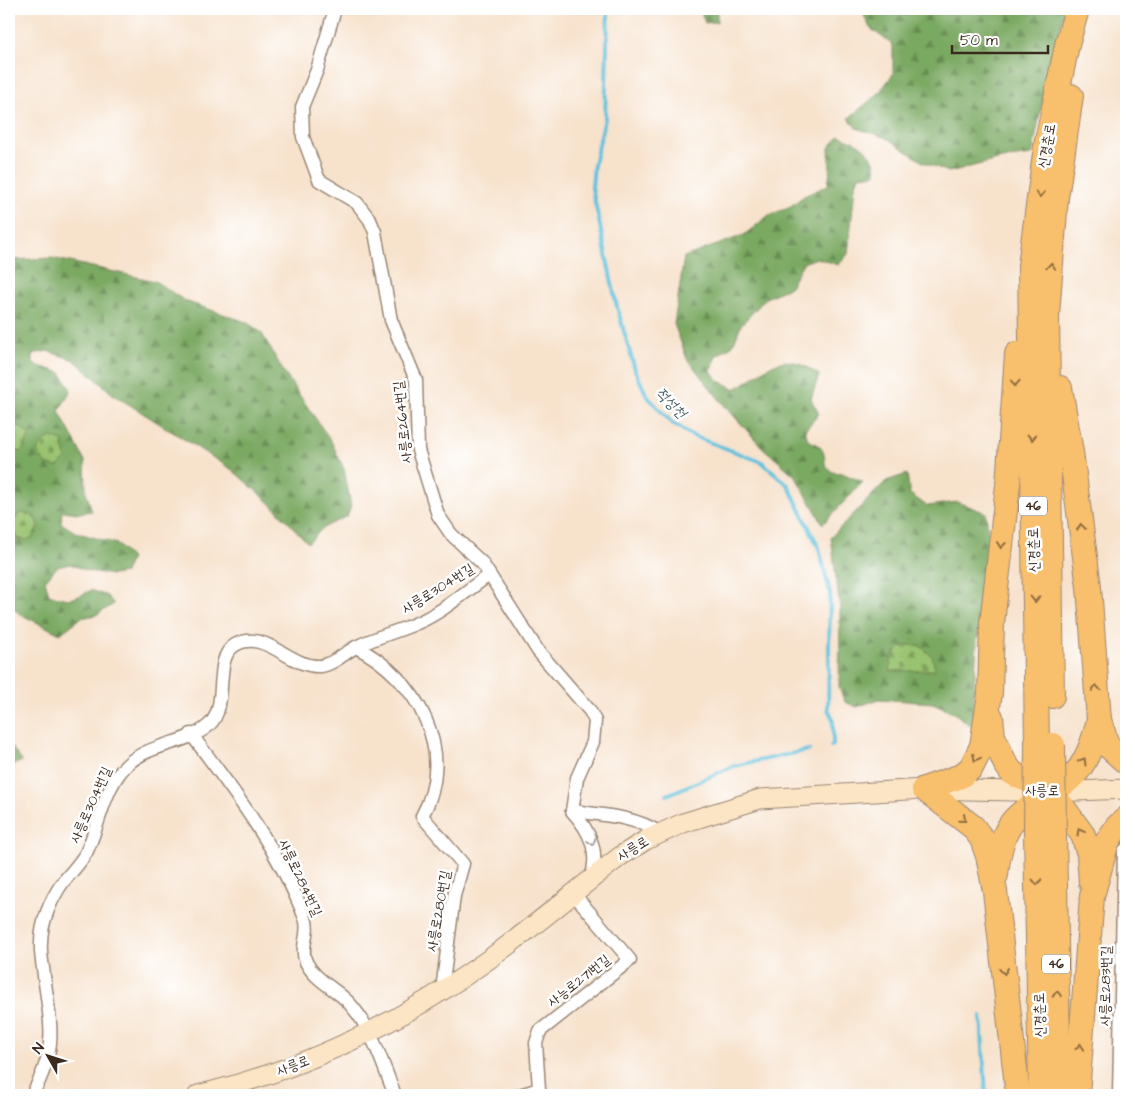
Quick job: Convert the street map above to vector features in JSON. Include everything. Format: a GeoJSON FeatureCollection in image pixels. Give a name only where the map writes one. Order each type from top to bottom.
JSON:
{"type":"FeatureCollection","features":[{"type":"Feature","properties":{"kind":"highway","name":"신경춘로"},"geometry":{"type":"LineString","coordinates":[[1045,746],[1030,266],[1046,146],[1067,45],[1077,9]]}},
{"type":"Feature","properties":{"kind":"highway","name":"신경춘로"},"geometry":{"type":"LineString","coordinates":[[1042,1095],[1047,315],[1056,198],[1072,91],[1093,9]]}},
{"type":"Feature","properties":{"kind":"highway"},"geometry":{"type":"LineString","coordinates":[[1030,266],[1017,354],[1008,485],[992,624],[990,693],[993,736],[1004,763],[1012,773],[1052,792],[1082,835],[1089,854],[1092,896],[1077,1095]]}},
{"type":"Feature","properties":{"kind":"highway"},"geometry":{"type":"LineString","coordinates":[[1047,315],[1072,452],[1089,587],[1099,720],[1107,745],[1126,762]]}},
{"type":"Feature","properties":{"kind":"highway"},"geometry":{"type":"LineString","coordinates":[[924,789],[961,776],[971,768],[982,746],[990,693]]}},
{"type":"Feature","properties":{"kind":"highway"},"geometry":{"type":"LineString","coordinates":[[995,890],[1001,844],[1008,826],[1018,814],[1072,777],[1084,760],[1094,738],[1099,720]]}},
{"type":"Feature","properties":{"kind":"highway"},"geometry":{"type":"LineString","coordinates":[[924,789],[959,815],[982,839],[988,856],[995,890],[1018,1095]]}},
{"type":"Feature","properties":{"kind":"highway"},"geometry":{"type":"LineString","coordinates":[[1092,896],[1107,842],[1117,827],[1126,819]]}},
{"type":"Feature","properties":{"kind":"highway","name":"신경춘로"},"geometry":{"type":"LineString","coordinates":[[1045,834],[1059,1095]]}},
{"type":"Feature","properties":{"kind":"street","name":"사릉로264번길"},"geometry":{"type":"LineString","coordinates":[[335,9],[323,52],[302,107],[303,137],[319,180],[358,203],[370,220],[375,232],[391,320],[416,380],[418,450],[425,477],[444,525],[482,563],[538,651],[590,711],[594,721],[593,742],[578,778],[572,811]]}},
{"type":"Feature","properties":{"kind":"street","name":"사릉로304번길"},"geometry":{"type":"LineString","coordinates":[[32,1095],[45,1067],[52,1034],[40,945],[42,930],[54,896],[85,855],[108,796],[122,770],[142,753],[204,728],[215,718],[225,659],[228,650],[236,645],[245,642],[260,642],[313,666],[322,666],[356,647],[419,622],[489,575]]}},
{"type":"Feature","properties":{"kind":"street","name":"사릉로280번길"},"geometry":{"type":"LineString","coordinates":[[356,647],[373,655],[394,672],[424,713],[429,723],[435,778],[433,793],[422,816],[463,864],[454,896],[442,990]]}},
{"type":"Feature","properties":{"kind":"street","name":"사릉로284번길"},"geometry":{"type":"LineString","coordinates":[[191,734],[242,802],[288,884],[307,925],[304,946],[307,964],[314,974],[348,1002],[370,1032]]}},
{"type":"Feature","properties":{"kind":"street","name":"사릉로"},"geometry":{"type":"LineString","coordinates":[[198,1095],[254,1080],[289,1068],[370,1032],[442,990],[485,962],[622,855],[660,833],[701,816],[760,799],[924,789],[1052,792],[1126,789]]}},
{"type":"Feature","properties":{"kind":"street"},"geometry":{"type":"LineString","coordinates":[[572,811],[635,821],[651,827],[660,833]]}},
{"type":"Feature","properties":{"kind":"street"},"geometry":{"type":"LineString","coordinates":[[572,811],[588,830],[593,844],[595,865],[590,879]]}},
{"type":"Feature","properties":{"kind":"street","name":"사릉로283번길"},"geometry":{"type":"LineString","coordinates":[[1119,1095],[1124,851],[1126,849]]}},
{"type":"Feature","properties":{"kind":"street","name":"사능로271번길"},"geometry":{"type":"LineString","coordinates":[[520,1095],[539,1089],[536,1043],[540,1031],[630,960],[573,893]]}},
{"type":"Feature","properties":{"kind":"street"},"geometry":{"type":"LineString","coordinates":[[370,1032],[395,1095]]}},
{"type":"Feature","properties":{"kind":"green space"},"geometry":{"type":"Polygon","coordinates":[[[700,9],[717,9],[717,22],[705,23],[700,9]]]}},
{"type":"Feature","properties":{"kind":"green space"},"geometry":{"type":"Polygon","coordinates":[[[861,9],[1065,9],[1045,89],[1032,155],[1002,159],[949,172],[923,162],[887,138],[856,128],[849,118],[879,93],[893,74],[893,45],[870,28],[861,9]]]}},
{"type":"Feature","properties":{"kind":"green space"},"geometry":{"type":"Polygon","coordinates":[[[839,136],[853,141],[865,149],[873,160],[876,174],[859,176],[855,187],[848,254],[838,265],[817,258],[803,263],[790,287],[766,298],[741,325],[733,345],[716,356],[711,371],[718,380],[734,389],[775,364],[784,362],[794,362],[805,366],[819,375],[811,399],[819,414],[805,430],[808,440],[821,449],[825,464],[832,472],[842,473],[863,482],[823,524],[795,476],[762,447],[723,404],[687,359],[674,324],[684,257],[744,235],[769,215],[788,208],[804,196],[828,185],[830,170],[829,148],[839,136]]]}},
{"type":"Feature","properties":{"kind":"green space"},"geometry":{"type":"Polygon","coordinates":[[[52,258],[155,281],[185,301],[246,322],[261,332],[285,374],[331,441],[344,469],[351,506],[347,516],[323,528],[308,543],[269,502],[231,469],[114,395],[74,360],[47,351],[33,354],[33,364],[61,373],[71,390],[59,411],[85,461],[86,492],[92,511],[79,513],[62,511],[61,523],[75,532],[117,544],[131,558],[125,573],[112,575],[88,571],[70,564],[57,567],[45,581],[49,594],[61,598],[70,598],[80,596],[91,590],[107,596],[114,604],[96,615],[81,618],[60,634],[20,614],[9,605],[9,447],[20,451],[19,426],[9,427],[9,260],[52,258]]]}},
{"type":"Feature","properties":{"kind":"green space"},"geometry":{"type":"Polygon","coordinates":[[[19,426],[29,435],[25,447],[20,452],[9,447],[9,427],[19,426]]]}},
{"type":"Feature","properties":{"kind":"green space"},"geometry":{"type":"Polygon","coordinates":[[[51,437],[62,441],[66,458],[57,467],[46,464],[37,452],[42,443],[51,437]]]}},
{"type":"Feature","properties":{"kind":"green space"},"geometry":{"type":"Polygon","coordinates":[[[907,474],[910,494],[927,506],[958,502],[986,513],[989,539],[977,640],[972,727],[953,712],[933,703],[879,699],[857,707],[845,702],[839,688],[840,609],[831,537],[886,481],[907,474]]]}},
{"type":"Feature","properties":{"kind":"green space"},"geometry":{"type":"Polygon","coordinates":[[[22,513],[34,516],[38,526],[33,537],[26,540],[17,538],[10,528],[15,518],[22,513]]]}},
{"type":"Feature","properties":{"kind":"green space"},"geometry":{"type":"Polygon","coordinates":[[[903,645],[920,646],[932,656],[935,670],[890,671],[892,656],[903,645]]]}},
{"type":"Feature","properties":{"kind":"green space"},"geometry":{"type":"Polygon","coordinates":[[[9,744],[22,761],[9,767],[9,744]]]}},
{"type":"Feature","properties":{"kind":"waterway","name":"적성천"},"geometry":{"type":"LineString","coordinates":[[608,9],[605,119],[594,164],[592,188],[617,307],[635,370],[647,396],[671,422],[693,436],[762,462],[788,485],[819,548],[830,593],[828,709],[833,719],[833,745],[831,746]]}},
{"type":"Feature","properties":{"kind":"waterway","name":"적성천"},"geometry":{"type":"LineString","coordinates":[[667,795],[734,766],[809,750]]}},
{"type":"Feature","properties":{"kind":"waterway"},"geometry":{"type":"LineString","coordinates":[[981,1016],[986,1095]]}}]}
